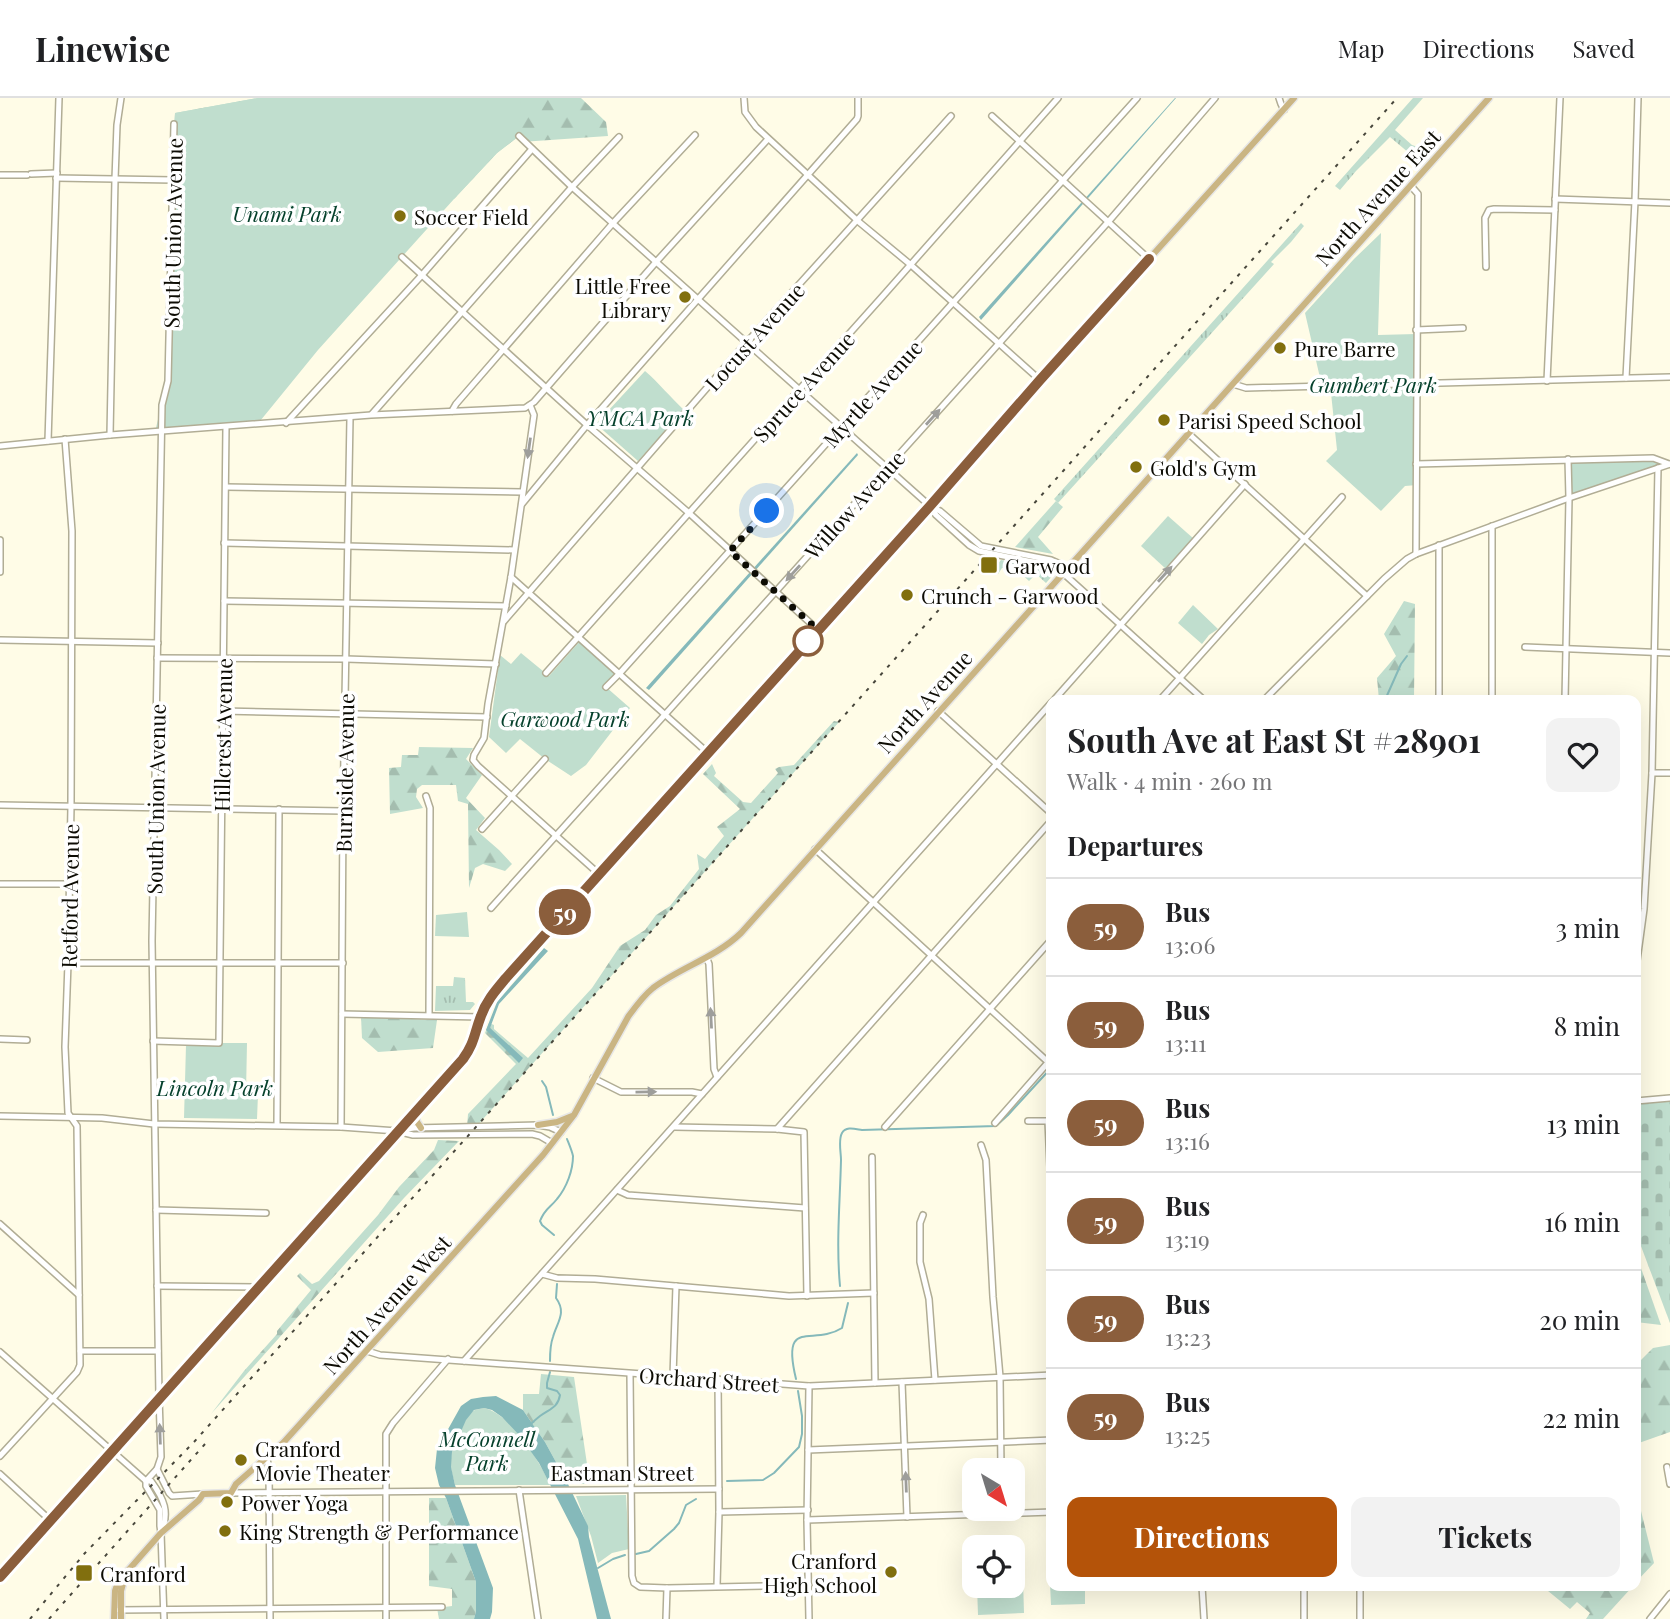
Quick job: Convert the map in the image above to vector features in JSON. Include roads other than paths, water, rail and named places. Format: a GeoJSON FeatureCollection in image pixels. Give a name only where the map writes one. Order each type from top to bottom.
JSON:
{"type":"FeatureCollection","features":[{"type":"Feature","properties":{"kind":"main road"},"geometry":{"type":"LineString","coordinates":[[0,1577],[463,1059],[470,1049],[480,1017],[492,994],[1294,98]]}},
{"type":"Feature","properties":{"kind":"main road","name":"North Avenue East"},"geometry":{"type":"LineString","coordinates":[[1319,288],[1489,98]]}},
{"type":"Feature","properties":{"kind":"main road","name":"North Avenue"},"geometry":{"type":"LineString","coordinates":[[561,1132],[574,1115],[628,1017],[646,994],[722,950],[741,933],[1319,288]]}},
{"type":"Feature","properties":{"kind":"main road"},"geometry":{"type":"LineString","coordinates":[[415,1111],[421,1128]]}},
{"type":"Feature","properties":{"kind":"main road"},"geometry":{"type":"LineString","coordinates":[[538,1125],[557,1122],[574,1115]]}},
{"type":"Feature","properties":{"kind":"main road","name":"North Avenue West"},"geometry":{"type":"LineString","coordinates":[[231,1493],[239,1482],[283,1443],[561,1132]]}},
{"type":"Feature","properties":{"kind":"main road","name":"Eastman Street"},"geometry":{"type":"LineString","coordinates":[[203,1494],[231,1493]]}},
{"type":"Feature","properties":{"kind":"main road"},"geometry":{"type":"LineString","coordinates":[[121,1619],[115,1591],[118,1582],[161,1533],[203,1494]]}},
{"type":"Feature","properties":{"kind":"main road"},"geometry":{"type":"LineString","coordinates":[[114,1619],[117,1609]]}},
{"type":"Feature","properties":{"kind":"street"},"geometry":{"type":"LineString","coordinates":[[48,441],[59,98]]}},
{"type":"Feature","properties":{"kind":"street"},"geometry":{"type":"LineString","coordinates":[[110,435],[115,179],[121,98]]}},
{"type":"Feature","properties":{"kind":"street"},"geometry":{"type":"LineString","coordinates":[[744,98],[745,112],[755,127],[1040,380]]}},
{"type":"Feature","properties":{"kind":"street"},"geometry":{"type":"LineString","coordinates":[[522,505],[587,425],[857,119],[858,98]]}},
{"type":"Feature","properties":{"kind":"street","name":"Spruce Avenue"},"geometry":{"type":"LineString","coordinates":[[546,673],[1058,98]]}},
{"type":"Feature","properties":{"kind":"street","name":"Myrtle Avenue"},"geometry":{"type":"LineString","coordinates":[[606,687],[1137,98]]}},
{"type":"Feature","properties":{"kind":"street","name":"Willow Avenue"},"geometry":{"type":"LineString","coordinates":[[491,908],[1109,221],[1215,98]]}},
{"type":"Feature","properties":{"kind":"street"},"geometry":{"type":"LineString","coordinates":[[1279,98],[1284,110]]}},
{"type":"Feature","properties":{"kind":"street"},"geometry":{"type":"LineString","coordinates":[[1547,381],[1560,98]]}},
{"type":"Feature","properties":{"kind":"street"},"geometry":{"type":"LineString","coordinates":[[1626,379],[1637,98]]}},
{"type":"Feature","properties":{"kind":"street","name":"Locust Avenue"},"geometry":{"type":"LineString","coordinates":[[504,621],[636,468],[951,116]]}},
{"type":"Feature","properties":{"kind":"street"},"geometry":{"type":"LineString","coordinates":[[992,116],[1149,259]]}},
{"type":"Feature","properties":{"kind":"street","name":"South Union Avenue"},"geometry":{"type":"LineString","coordinates":[[158,1471],[161,1457],[153,963],[162,405],[168,381],[174,124]]}},
{"type":"Feature","properties":{"kind":"street"},"geometry":{"type":"LineString","coordinates":[[453,411],[456,404],[613,223],[695,135]]}},
{"type":"Feature","properties":{"kind":"street"},"geometry":{"type":"LineString","coordinates":[[519,136],[572,187],[930,506],[940,511],[981,546],[1051,560],[1060,565],[1063,573],[1198,695]]}},
{"type":"Feature","properties":{"kind":"street"},"geometry":{"type":"LineString","coordinates":[[371,415],[619,137]]}},
{"type":"Feature","properties":{"kind":"street"},"geometry":{"type":"LineString","coordinates":[[0,446],[371,415],[525,408],[547,387],[768,139]]}},
{"type":"Feature","properties":{"kind":"street"},"geometry":{"type":"LineString","coordinates":[[286,423],[422,275],[532,149]]}},
{"type":"Feature","properties":{"kind":"street"},"geometry":{"type":"LineString","coordinates":[[0,175],[173,180]]}},
{"type":"Feature","properties":{"kind":"street"},"geometry":{"type":"LineString","coordinates":[[1411,186],[1418,194],[1416,554]]}},
{"type":"Feature","properties":{"kind":"street"},"geometry":{"type":"LineString","coordinates":[[1555,199],[1670,203]]}},
{"type":"Feature","properties":{"kind":"street"},"geometry":{"type":"LineString","coordinates":[[1486,267],[1485,218],[1489,210],[1555,211]]}},
{"type":"Feature","properties":{"kind":"street"},"geometry":{"type":"LineString","coordinates":[[402,257],[818,630]]}},
{"type":"Feature","properties":{"kind":"street"},"geometry":{"type":"LineString","coordinates":[[1416,330],[1463,328]]}},
{"type":"Feature","properties":{"kind":"street"},"geometry":{"type":"LineString","coordinates":[[1233,384],[1246,388],[1670,377]]}},
{"type":"Feature","properties":{"kind":"street"},"geometry":{"type":"LineString","coordinates":[[530,405],[534,415],[504,621],[484,738],[473,760],[599,874]]}},
{"type":"Feature","properties":{"kind":"street","name":"Burnside Avenue"},"geometry":{"type":"LineString","coordinates":[[341,1127],[350,418]]}},
{"type":"Feature","properties":{"kind":"street","name":"Hillcrest Avenue"},"geometry":{"type":"LineString","coordinates":[[153,1041],[219,1043],[226,427]]}},
{"type":"Feature","properties":{"kind":"street"},"geometry":{"type":"LineString","coordinates":[[1189,433],[1367,596]]}},
{"type":"Feature","properties":{"kind":"street","name":"Retford Avenue"},"geometry":{"type":"LineString","coordinates":[[65,439],[72,531],[71,806],[65,1047],[68,1113],[77,1126],[80,1351]]}},
{"type":"Feature","properties":{"kind":"street"},"geometry":{"type":"LineString","coordinates":[[1416,464],[1653,458],[1670,464]]}},
{"type":"Feature","properties":{"kind":"street"},"geometry":{"type":"LineString","coordinates":[[1564,695],[1568,459]]}},
{"type":"Feature","properties":{"kind":"street"},"geometry":{"type":"LineString","coordinates":[[1269,695],[1406,559],[1569,498],[1670,464]]}},
{"type":"Feature","properties":{"kind":"street"},"geometry":{"type":"LineString","coordinates":[[1641,931],[1652,773],[1658,468]]}},
{"type":"Feature","properties":{"kind":"street"},"geometry":{"type":"LineString","coordinates":[[1058,695],[1245,484]]}},
{"type":"Feature","properties":{"kind":"street"},"geometry":{"type":"LineString","coordinates":[[226,487],[522,492]]}},
{"type":"Feature","properties":{"kind":"street"},"geometry":{"type":"LineString","coordinates":[[1164,695],[1342,497]]}},
{"type":"Feature","properties":{"kind":"street"},"geometry":{"type":"LineString","coordinates":[[1492,526],[1492,695]]}},
{"type":"Feature","properties":{"kind":"street"},"geometry":{"type":"LineString","coordinates":[[0,540],[0,572]]}},
{"type":"Feature","properties":{"kind":"street"},"geometry":{"type":"LineString","coordinates":[[225,543],[514,550]]}},
{"type":"Feature","properties":{"kind":"street"},"geometry":{"type":"LineString","coordinates":[[1439,545],[1439,695]]}},
{"type":"Feature","properties":{"kind":"street"},"geometry":{"type":"LineString","coordinates":[[511,577],[708,753]]}},
{"type":"Feature","properties":{"kind":"street"},"geometry":{"type":"LineString","coordinates":[[224,601],[506,606]]}},
{"type":"Feature","properties":{"kind":"street"},"geometry":{"type":"LineString","coordinates":[[0,640],[158,643]]}},
{"type":"Feature","properties":{"kind":"street"},"geometry":{"type":"LineString","coordinates":[[1525,647],[1670,653]]}},
{"type":"Feature","properties":{"kind":"street"},"geometry":{"type":"LineString","coordinates":[[158,658],[346,659],[496,664]]}},
{"type":"Feature","properties":{"kind":"street"},"geometry":{"type":"LineString","coordinates":[[464,1361],[1046,709]]}},
{"type":"Feature","properties":{"kind":"street"},"geometry":{"type":"LineString","coordinates":[[222,711],[487,717]]}},
{"type":"Feature","properties":{"kind":"street"},"geometry":{"type":"LineString","coordinates":[[938,711],[1046,809]]}},
{"type":"Feature","properties":{"kind":"street"},"geometry":{"type":"LineString","coordinates":[[482,829],[545,759]]}},
{"type":"Feature","properties":{"kind":"street"},"geometry":{"type":"LineString","coordinates":[[1652,773],[1670,773]]}},
{"type":"Feature","properties":{"kind":"street"},"geometry":{"type":"LineString","coordinates":[[425,796],[430,808],[429,1015]]}},
{"type":"Feature","properties":{"kind":"street"},"geometry":{"type":"LineString","coordinates":[[0,805],[343,811]]}},
{"type":"Feature","properties":{"kind":"street"},"geometry":{"type":"LineString","coordinates":[[277,1125],[279,809]]}},
{"type":"Feature","properties":{"kind":"street"},"geometry":{"type":"LineString","coordinates":[[777,1129],[1046,827]]}},
{"type":"Feature","properties":{"kind":"street"},"geometry":{"type":"LineString","coordinates":[[815,849],[1046,1057]]}},
{"type":"Feature","properties":{"kind":"street"},"geometry":{"type":"LineString","coordinates":[[0,884],[69,884]]}},
{"type":"Feature","properties":{"kind":"street"},"geometry":{"type":"LineString","coordinates":[[885,1127],[1046,946]]}},
{"type":"Feature","properties":{"kind":"street"},"geometry":{"type":"LineString","coordinates":[[707,959],[714,1069],[718,1077]]}},
{"type":"Feature","properties":{"kind":"street"},"geometry":{"type":"LineString","coordinates":[[68,963],[343,963]]}},
{"type":"Feature","properties":{"kind":"street"},"geometry":{"type":"LineString","coordinates":[[342,1014],[480,1017]]}},
{"type":"Feature","properties":{"kind":"street"},"geometry":{"type":"LineString","coordinates":[[0,1039],[27,1040]]}},
{"type":"Feature","properties":{"kind":"street"},"geometry":{"type":"LineString","coordinates":[[995,1123],[1046,1065]]}},
{"type":"Feature","properties":{"kind":"street"},"geometry":{"type":"LineString","coordinates":[[593,1078],[621,1092],[702,1094]]}},
{"type":"Feature","properties":{"kind":"street"},"geometry":{"type":"LineString","coordinates":[[1641,1101],[1670,1098]]}},
{"type":"Feature","properties":{"kind":"street"},"geometry":{"type":"LineString","coordinates":[[0,1116],[102,1118],[154,1124],[341,1127],[397,1131],[413,1135],[532,1134],[552,1143]]}},
{"type":"Feature","properties":{"kind":"street"},"geometry":{"type":"LineString","coordinates":[[1028,1121],[1046,1121]]}},
{"type":"Feature","properties":{"kind":"street"},"geometry":{"type":"LineString","coordinates":[[397,1131],[538,1125],[561,1132]]}},
{"type":"Feature","properties":{"kind":"street"},"geometry":{"type":"LineString","coordinates":[[674,1127],[804,1132],[807,1296]]}},
{"type":"Feature","properties":{"kind":"street"},"geometry":{"type":"LineString","coordinates":[[981,1145],[986,1160],[1000,1377],[1001,1458]]}},
{"type":"Feature","properties":{"kind":"street"},"geometry":{"type":"LineString","coordinates":[[872,1157],[875,1383]]}},
{"type":"Feature","properties":{"kind":"street"},"geometry":{"type":"LineString","coordinates":[[617,1191],[628,1195],[805,1208]]}},
{"type":"Feature","properties":{"kind":"street"},"geometry":{"type":"LineString","coordinates":[[156,1210],[266,1213]]}},
{"type":"Feature","properties":{"kind":"street"},"geometry":{"type":"LineString","coordinates":[[923,1215],[920,1223],[920,1262],[929,1299],[935,1380]]}},
{"type":"Feature","properties":{"kind":"street"},"geometry":{"type":"LineString","coordinates":[[0,1224],[79,1295]]}},
{"type":"Feature","properties":{"kind":"street"},"geometry":{"type":"LineString","coordinates":[[542,1274],[557,1279],[595,1279],[789,1296],[874,1293]]}},
{"type":"Feature","properties":{"kind":"street"},"geometry":{"type":"LineString","coordinates":[[157,1286],[257,1287]]}},
{"type":"Feature","properties":{"kind":"street"},"geometry":{"type":"LineString","coordinates":[[673,1376],[676,1286]]}},
{"type":"Feature","properties":{"kind":"street"},"geometry":{"type":"LineString","coordinates":[[0,1456],[77,1372],[80,1351],[158,1351]]}},
{"type":"Feature","properties":{"kind":"street","name":"Orchard Street"},"geometry":{"type":"LineString","coordinates":[[367,1351],[380,1355],[809,1385],[1046,1375]]}},
{"type":"Feature","properties":{"kind":"street"},"geometry":{"type":"LineString","coordinates":[[0,1352],[146,1481],[146,1486],[160,1510],[164,1619]]}},
{"type":"Feature","properties":{"kind":"street"},"geometry":{"type":"LineString","coordinates":[[386,1619],[386,1434],[448,1359]]}},
{"type":"Feature","properties":{"kind":"street"},"geometry":{"type":"LineString","coordinates":[[630,1374],[632,1569],[633,1580],[637,1586],[667,1588],[810,1585]]}},
{"type":"Feature","properties":{"kind":"street"},"geometry":{"type":"LineString","coordinates":[[718,1379],[718,1586]]}},
{"type":"Feature","properties":{"kind":"street"},"geometry":{"type":"LineString","coordinates":[[902,1382],[907,1517]]}},
{"type":"Feature","properties":{"kind":"street"},"geometry":{"type":"LineString","coordinates":[[809,1385],[809,1619]]}},
{"type":"Feature","properties":{"kind":"street"},"geometry":{"type":"LineString","coordinates":[[808,1450],[1046,1440]]}},
{"type":"Feature","properties":{"kind":"street"},"geometry":{"type":"LineString","coordinates":[[267,1459],[270,1619]]}},
{"type":"Feature","properties":{"kind":"street"},"geometry":{"type":"LineString","coordinates":[[1667,1467],[1670,1484]]}},
{"type":"Feature","properties":{"kind":"street"},"geometry":{"type":"LineString","coordinates":[[146,1481],[158,1471]]}},
{"type":"Feature","properties":{"kind":"street","name":"Eastman Street"},"geometry":{"type":"LineString","coordinates":[[158,1471],[172,1496],[203,1494]]}},
{"type":"Feature","properties":{"kind":"street"},"geometry":{"type":"LineString","coordinates":[[0,1474],[50,1520]]}},
{"type":"Feature","properties":{"kind":"street","name":"Eastman Street"},"geometry":{"type":"LineString","coordinates":[[231,1493],[719,1489]]}},
{"type":"Feature","properties":{"kind":"street"},"geometry":{"type":"LineString","coordinates":[[519,1490],[538,1619]]}},
{"type":"Feature","properties":{"kind":"street"},"geometry":{"type":"LineString","coordinates":[[719,1512],[808,1510]]}},
{"type":"Feature","properties":{"kind":"street"},"geometry":{"type":"LineString","coordinates":[[1026,1511],[1046,1512]]}},
{"type":"Feature","properties":{"kind":"street"},"geometry":{"type":"LineString","coordinates":[[807,1520],[962,1513]]}},
{"type":"Feature","properties":{"kind":"street"},"geometry":{"type":"LineString","coordinates":[[666,1619],[667,1588]]}},
{"type":"Feature","properties":{"kind":"street"},"geometry":{"type":"LineString","coordinates":[[1202,1591],[1204,1619]]}},
{"type":"Feature","properties":{"kind":"street"},"geometry":{"type":"LineString","coordinates":[[1304,1591],[1304,1619]]}},
{"type":"Feature","properties":{"kind":"street"},"geometry":{"type":"LineString","coordinates":[[1360,1591],[1360,1619]]}},
{"type":"Feature","properties":{"kind":"street"},"geometry":{"type":"LineString","coordinates":[[1650,1619],[1670,1594]]}},
{"type":"Feature","properties":{"kind":"street"},"geometry":{"type":"LineString","coordinates":[[117,1609],[442,1607]]}},
{"type":"Feature","properties":{"kind":"water"},"geometry":{"type":"Polygon","coordinates":[[[1176,98],[981,320],[979,317],[1176,98]]]}},
{"type":"Feature","properties":{"kind":"water"},"geometry":{"type":"Polygon","coordinates":[[[857,453],[649,690],[646,688],[857,453]]]}},
{"type":"Feature","properties":{"kind":"water"},"geometry":{"type":"Polygon","coordinates":[[[544,948],[548,951],[499,1004],[490,1028],[523,1058],[519,1063],[486,1030],[497,1002],[544,948]]]}},
{"type":"Feature","properties":{"kind":"water"},"geometry":{"type":"Polygon","coordinates":[[[496,1396],[523,1410],[545,1442],[568,1484],[588,1526],[611,1619],[597,1619],[578,1539],[539,1463],[520,1436],[502,1417],[484,1408],[474,1410],[466,1420],[452,1452],[451,1467],[455,1485],[493,1588],[490,1619],[474,1619],[476,1582],[435,1468],[437,1449],[461,1406],[471,1399],[496,1396]]]}},
{"type":"Feature","properties":{"kind":"waterway"},"geometry":{"type":"LineString","coordinates":[[1387,695],[1407,656]]}},
{"type":"Feature","properties":{"kind":"waterway"},"geometry":{"type":"LineString","coordinates":[[840,1286],[840,1143],[844,1131],[851,1128],[862,1130],[996,1126],[1046,1074]]}},
{"type":"Feature","properties":{"kind":"waterway"},"geometry":{"type":"LineString","coordinates":[[542,1081],[553,1115]]}},
{"type":"Feature","properties":{"kind":"waterway"},"geometry":{"type":"LineString","coordinates":[[554,1235],[540,1221],[561,1194],[569,1178],[573,1156],[567,1139]]}},
{"type":"Feature","properties":{"kind":"waterway"},"geometry":{"type":"LineString","coordinates":[[550,1361],[551,1343],[561,1313],[556,1298],[557,1284]]}},
{"type":"Feature","properties":{"kind":"waterway"},"geometry":{"type":"LineString","coordinates":[[796,1379],[792,1360],[796,1340],[842,1328],[848,1303]]}},
{"type":"Feature","properties":{"kind":"waterway"},"geometry":{"type":"LineString","coordinates":[[530,1425],[555,1406],[559,1399],[557,1391],[547,1388],[550,1372]]}},
{"type":"Feature","properties":{"kind":"waterway"},"geometry":{"type":"LineString","coordinates":[[727,1481],[763,1480],[774,1473],[799,1447],[802,1416],[798,1391]]}},
{"type":"Feature","properties":{"kind":"waterway"},"geometry":{"type":"LineString","coordinates":[[636,1554],[649,1551],[674,1529],[686,1505],[696,1499]]}},
{"type":"Feature","properties":{"kind":"waterway"},"geometry":{"type":"LineString","coordinates":[[598,1568],[625,1555]]}},
{"type":"Feature","properties":{"kind":"railway"},"geometry":{"type":"LineString","coordinates":[[30,1619],[85,1553],[194,1442],[1397,98]]}},
{"type":"Feature","properties":{"kind":"railway"},"geometry":{"type":"LineString","coordinates":[[49,1619],[205,1444]]}},
{"type":"Feature","properties":{"kind":"place","name":"Soccer Field"},"geometry":{"type":"Point","coordinates":[400,216]}},
{"type":"Feature","properties":{"kind":"place","name":"Little Free Library"},"geometry":{"type":"Point","coordinates":[685,297]}},
{"type":"Feature","properties":{"kind":"place","name":"Pure Barre"},"geometry":{"type":"Point","coordinates":[1280,348]}},
{"type":"Feature","properties":{"kind":"place","name":"Parisi Speed School"},"geometry":{"type":"Point","coordinates":[1164,420]}},
{"type":"Feature","properties":{"kind":"place","name":"Gold's Gym"},"geometry":{"type":"Point","coordinates":[1136,467]}},
{"type":"Feature","properties":{"kind":"place","name":"Garwood"},"geometry":{"type":"Point","coordinates":[989,565]}},
{"type":"Feature","properties":{"kind":"place","name":"Crunch - Garwood"},"geometry":{"type":"Point","coordinates":[907,595]}},
{"type":"Feature","properties":{"kind":"place","name":"Cranford Movie Theater"},"geometry":{"type":"Point","coordinates":[241,1460]}},
{"type":"Feature","properties":{"kind":"place","name":"Power Yoga"},"geometry":{"type":"Point","coordinates":[227,1502]}},
{"type":"Feature","properties":{"kind":"place","name":"King Strength & Performance"},"geometry":{"type":"Point","coordinates":[225,1531]}},
{"type":"Feature","properties":{"kind":"place","name":"Cranford High School"},"geometry":{"type":"Point","coordinates":[891,1572]}},
{"type":"Feature","properties":{"kind":"place","name":"Cranford"},"geometry":{"type":"Point","coordinates":[84,1573]}},
{"type":"Feature","properties":{"kind":"park label","name":"Unami Park"},"geometry":{"type":"Point","coordinates":[287,213]}},
{"type":"Feature","properties":{"kind":"park label","name":"Gumbert Park"},"geometry":{"type":"Point","coordinates":[1373,384]}},
{"type":"Feature","properties":{"kind":"park label","name":"YMCA Park"},"geometry":{"type":"Point","coordinates":[640,417]}},
{"type":"Feature","properties":{"kind":"park label","name":"Garwood Park"},"geometry":{"type":"Point","coordinates":[565,718]}},
{"type":"Feature","properties":{"kind":"park label","name":"Lincoln Park"},"geometry":{"type":"Point","coordinates":[215,1087]}},
{"type":"Feature","properties":{"kind":"park label","name":"McConnell Park"},"geometry":{"type":"Point","coordinates":[487,1450]}}]}
